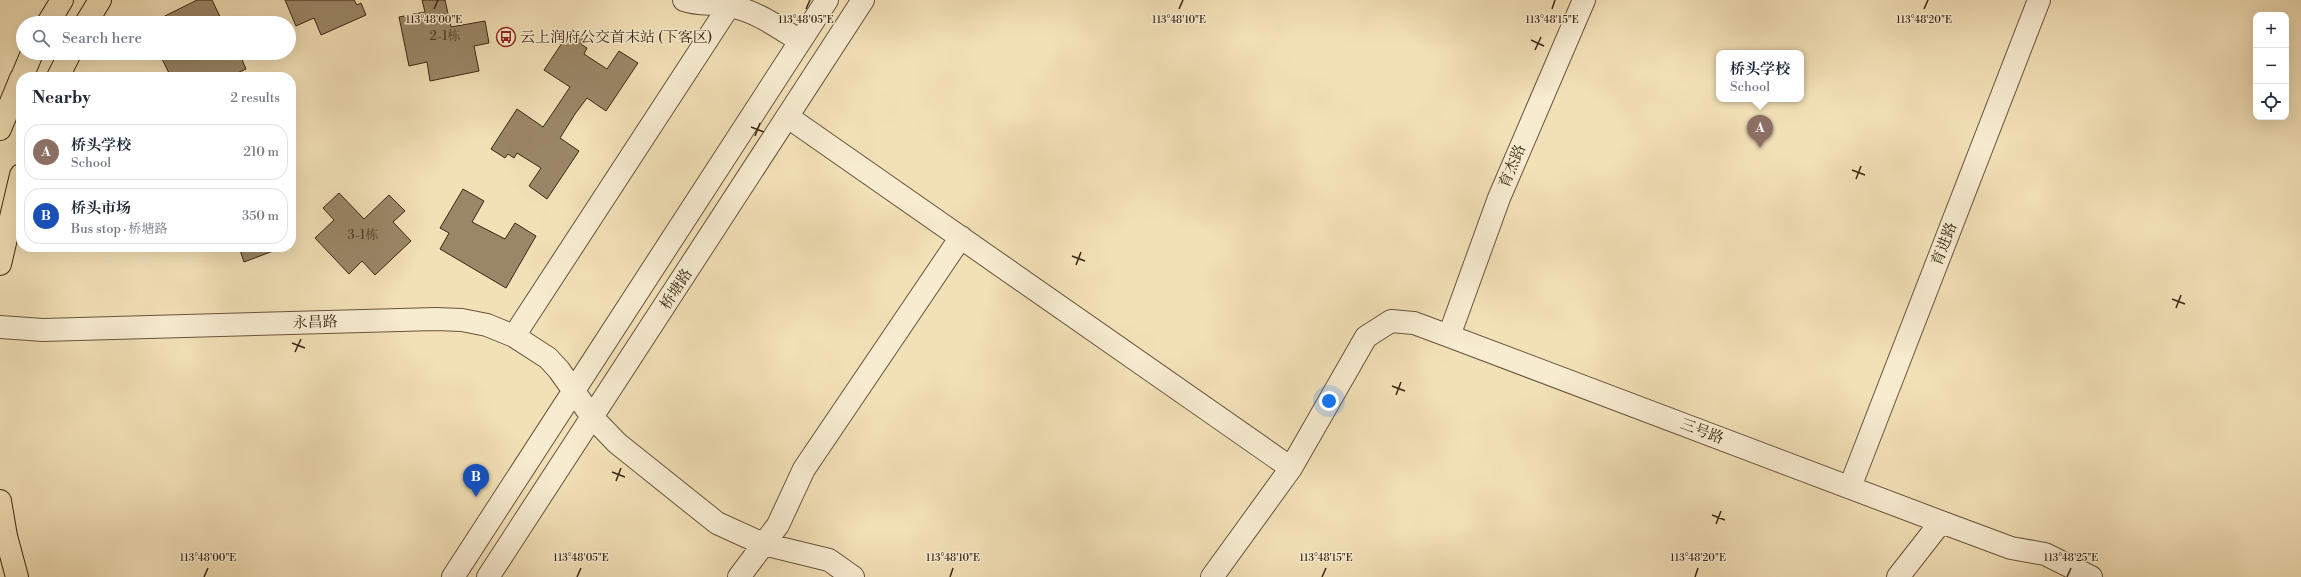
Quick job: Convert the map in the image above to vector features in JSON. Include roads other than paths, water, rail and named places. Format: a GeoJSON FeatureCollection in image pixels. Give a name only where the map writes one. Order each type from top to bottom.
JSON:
{"type":"FeatureCollection","features":[{"type":"Feature","properties":{"kind":"main road"},"geometry":{"type":"LineString","coordinates":[[52,16],[62,0]]}},
{"type":"Feature","properties":{"kind":"main road"},"geometry":{"type":"LineString","coordinates":[[90,16],[100,0]]}},
{"type":"Feature","properties":{"kind":"main road"},"geometry":{"type":"LineString","coordinates":[[24,72],[29,60]]}},
{"type":"Feature","properties":{"kind":"main road"},"geometry":{"type":"LineString","coordinates":[[60,72],[66,60]]}},
{"type":"Feature","properties":{"kind":"main road"},"geometry":{"type":"LineString","coordinates":[[0,129],[16,90]]}},
{"type":"Feature","properties":{"kind":"main road"},"geometry":{"type":"LineString","coordinates":[[0,264],[16,196]]}},
{"type":"Feature","properties":{"kind":"main road"},"geometry":{"type":"LineString","coordinates":[[0,501],[6,536],[17,577]]}},
{"type":"Feature","properties":{"kind":"street"},"geometry":{"type":"LineString","coordinates":[[684,0],[697,4],[728,2],[753,13],[800,41]]}},
{"type":"Feature","properties":{"kind":"street","name":"桥塘路"},"geometry":{"type":"LineString","coordinates":[[453,577],[827,0]]}},
{"type":"Feature","properties":{"kind":"street","name":"桥塘路"},"geometry":{"type":"LineString","coordinates":[[488,577],[863,0]]}},
{"type":"Feature","properties":{"kind":"street","name":"育杰路"},"geometry":{"type":"LineString","coordinates":[[1449,336],[1499,198],[1584,0]]}},
{"type":"Feature","properties":{"kind":"street","name":"育进路"},"geometry":{"type":"LineString","coordinates":[[1850,487],[2039,0]]}},
{"type":"Feature","properties":{"kind":"street"},"geometry":{"type":"LineString","coordinates":[[514,336],[728,2]]}},
{"type":"Feature","properties":{"kind":"street"},"geometry":{"type":"LineString","coordinates":[[788,117],[1291,468],[1212,577]]}},
{"type":"Feature","properties":{"kind":"street"},"geometry":{"type":"LineString","coordinates":[[739,577],[778,525],[804,469],[961,237]]}},
{"type":"Feature","properties":{"kind":"street","name":"永昌路"},"geometry":{"type":"LineString","coordinates":[[0,327],[42,330],[436,319],[462,320],[487,325],[514,336],[548,358],[592,417],[617,443],[717,523],[763,544],[830,560],[853,577]]}},
{"type":"Feature","properties":{"kind":"street","name":"三号路"},"geometry":{"type":"LineString","coordinates":[[1291,468],[1366,337],[1391,321],[1414,323],[2011,548],[2045,554],[2089,576]]}},
{"type":"Feature","properties":{"kind":"street"},"geometry":{"type":"LineString","coordinates":[[1898,577],[1941,522]]}},
{"type":"Feature","properties":{"kind":"place","name":"云上润府公交首末站 (下客区)"},"geometry":{"type":"Point","coordinates":[506,37]}},
{"type":"Feature","properties":{"kind":"place","name":"桥头学校"},"geometry":{"type":"Point","coordinates":[1760,148]}},
{"type":"Feature","properties":{"kind":"place","name":"桥头市场"},"geometry":{"type":"Point","coordinates":[476,497]}}]}
